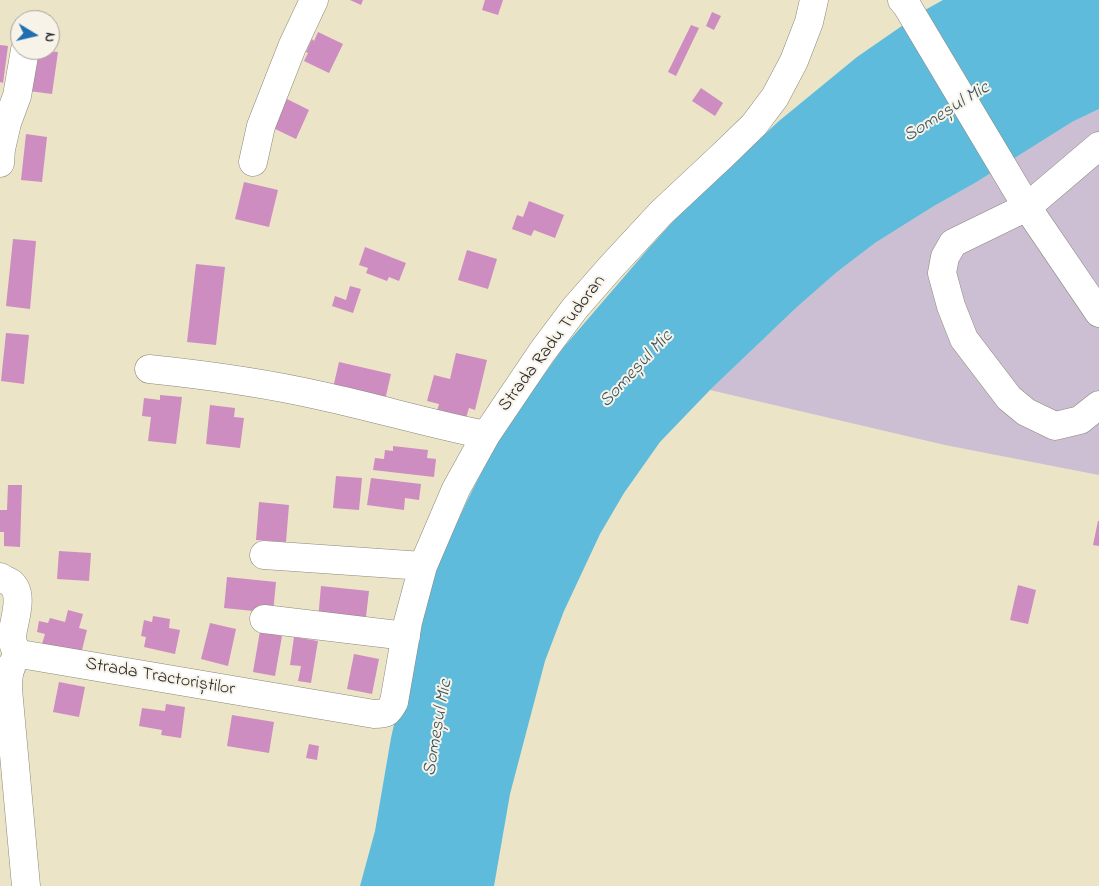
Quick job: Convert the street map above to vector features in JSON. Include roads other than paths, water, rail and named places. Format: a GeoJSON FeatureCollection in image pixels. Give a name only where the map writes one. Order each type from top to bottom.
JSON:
{"type":"FeatureCollection","features":[{"type":"Feature","properties":{"kind":"street"},"geometry":{"type":"LineString","coordinates":[[253,162],[261,126],[292,47],[314,0]]}},
{"type":"Feature","properties":{"kind":"street","name":"Strada Radu Tudoran"},"geometry":{"type":"LineString","coordinates":[[389,711],[394,702],[406,636],[423,566],[456,489],[486,435],[542,352],[611,267],[661,213],[754,125],[775,97],[794,61],[814,0]]}},
{"type":"Feature","properties":{"kind":"street"},"geometry":{"type":"LineString","coordinates":[[904,3],[1023,200],[1099,313]]}},
{"type":"Feature","properties":{"kind":"street"},"geometry":{"type":"LineString","coordinates":[[0,163],[7,123],[18,96],[23,60]]}},
{"type":"Feature","properties":{"kind":"street"},"geometry":{"type":"LineString","coordinates":[[1099,146],[1023,200],[953,243],[946,257],[942,273],[951,306],[964,338],[1009,398],[1026,412],[1055,426],[1080,420],[1099,405]]}},
{"type":"Feature","properties":{"kind":"street"},"geometry":{"type":"LineString","coordinates":[[149,369],[232,378],[324,396],[486,435]]}},
{"type":"Feature","properties":{"kind":"street"},"geometry":{"type":"LineString","coordinates":[[264,556],[423,566]]}},
{"type":"Feature","properties":{"kind":"street"},"geometry":{"type":"LineString","coordinates":[[0,577],[12,584],[17,595],[18,609],[12,636],[18,656],[13,661],[8,673],[8,688],[26,886]]}},
{"type":"Feature","properties":{"kind":"street"},"geometry":{"type":"LineString","coordinates":[[264,619],[406,636]]}},
{"type":"Feature","properties":{"kind":"street","name":"Strada Tractoriștilor"},"geometry":{"type":"LineString","coordinates":[[18,656],[26,655],[374,714],[384,714],[389,711]]}},
{"type":"Feature","properties":{"kind":"water","name":"Someșul Mic"},"geometry":{"type":"Polygon","coordinates":[[[943,0],[1099,0],[1099,109],[1072,122],[875,243],[837,272],[797,307],[710,390],[660,442],[624,493],[600,534],[564,611],[545,661],[510,794],[494,886],[360,886],[375,831],[391,738],[408,662],[423,607],[443,552],[495,446],[563,348],[686,207],[779,121],[857,57],[925,10],[943,0]]]}}]}
